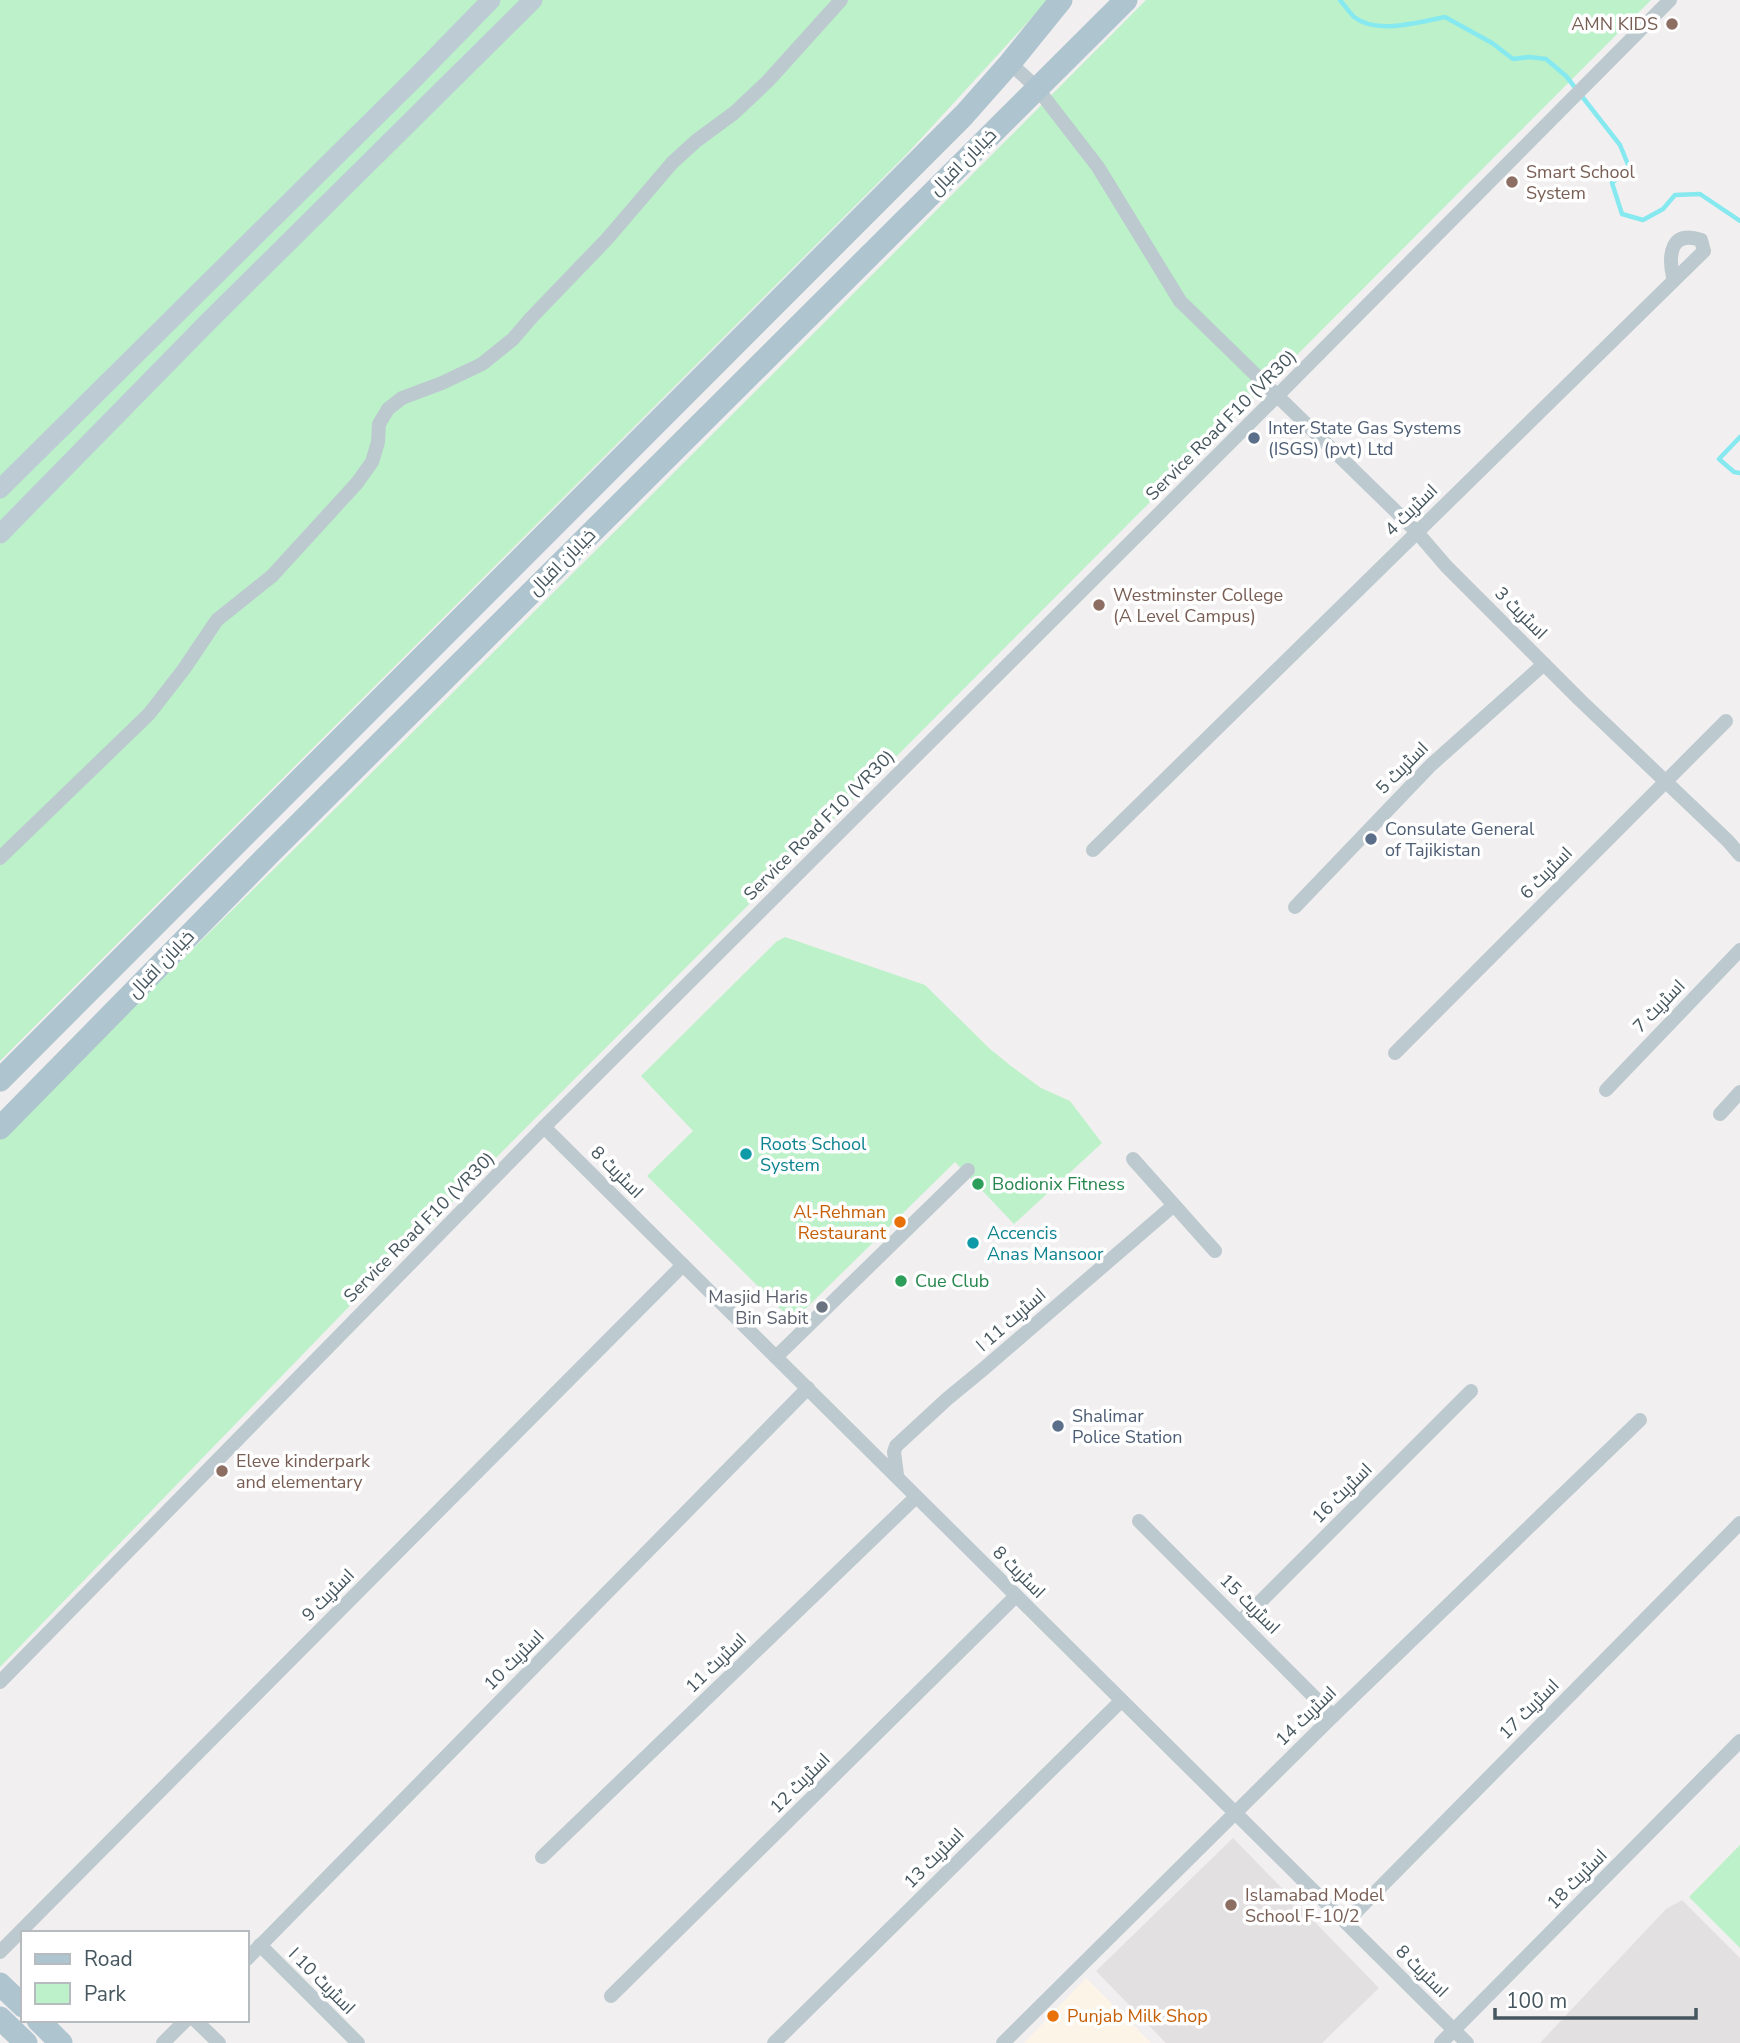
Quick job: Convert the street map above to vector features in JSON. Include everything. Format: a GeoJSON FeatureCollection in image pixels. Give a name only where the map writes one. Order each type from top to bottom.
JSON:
{"type":"FeatureCollection","features":[{"type":"Feature","properties":{"kind":"main road","name":"خیابان اقبال"},"geometry":{"type":"LineString","coordinates":[[0,1080],[964,115],[1061,0]]}},
{"type":"Feature","properties":{"kind":"main road","name":"خیابان اقبال"},"geometry":{"type":"LineString","coordinates":[[0,1128],[268,855],[1126,0]]}},
{"type":"Feature","properties":{"kind":"main road"},"geometry":{"type":"LineString","coordinates":[[0,1984],[21,2004]]}},
{"type":"Feature","properties":{"kind":"main road"},"geometry":{"type":"LineString","coordinates":[[0,2018],[26,2043]]}},
{"type":"Feature","properties":{"kind":"main road"},"geometry":{"type":"LineString","coordinates":[[40,2022],[61,2043]]}},
{"type":"Feature","properties":{"kind":"street"},"geometry":{"type":"LineString","coordinates":[[0,489],[491,0]]}},
{"type":"Feature","properties":{"kind":"street"},"geometry":{"type":"LineString","coordinates":[[0,534],[206,324],[533,0]]}},
{"type":"Feature","properties":{"kind":"street"},"geometry":{"type":"LineString","coordinates":[[0,858],[149,713],[218,620],[272,576],[357,483],[372,462],[378,442],[379,424],[388,408],[402,398],[482,365],[513,339],[607,239],[672,163],[734,113],[768,81],[841,0]]}},
{"type":"Feature","properties":{"kind":"street","name":"Service Road F10 (VR30)"},"geometry":{"type":"LineString","coordinates":[[0,1682],[544,1127],[1670,0]]}},
{"type":"Feature","properties":{"kind":"street","name":"اسٹریٹ 3"},"geometry":{"type":"LineString","coordinates":[[1010,63],[1037,88],[1098,167],[1181,301],[1416,531],[1446,566],[1544,664],[1740,855]]}},
{"type":"Feature","properties":{"kind":"street","name":"اسٹریٹ 4"},"geometry":{"type":"LineString","coordinates":[[1093,850],[1704,251],[1701,240],[1692,237],[1679,240],[1673,246],[1670,263],[1673,277]]}},
{"type":"Feature","properties":{"kind":"street","name":"اسٹریٹ 5"},"geometry":{"type":"LineString","coordinates":[[1295,907],[1431,765],[1544,664]]}},
{"type":"Feature","properties":{"kind":"street","name":"اسٹریٹ 6"},"geometry":{"type":"LineString","coordinates":[[1395,1053],[1726,721]]}},
{"type":"Feature","properties":{"kind":"street","name":"اسٹریٹ 7"},"geometry":{"type":"LineString","coordinates":[[1606,1090],[1740,950]]}},
{"type":"Feature","properties":{"kind":"street"},"geometry":{"type":"LineString","coordinates":[[1720,1114],[1740,1092]]}},
{"type":"Feature","properties":{"kind":"street","name":"اسٹریٹ 8"},"geometry":{"type":"LineString","coordinates":[[544,1127],[1467,2043]]}},
{"type":"Feature","properties":{"kind":"street"},"geometry":{"type":"LineString","coordinates":[[1133,1159],[1215,1251]]}},
{"type":"Feature","properties":{"kind":"street"},"geometry":{"type":"LineString","coordinates":[[776,1357],[968,1170]]}},
{"type":"Feature","properties":{"kind":"street","name":"اسٹریٹ 11 ا"},"geometry":{"type":"LineString","coordinates":[[897,1475],[894,1451],[896,1446],[947,1399],[1174,1205]]}},
{"type":"Feature","properties":{"kind":"street","name":"اسٹریٹ 9"},"geometry":{"type":"LineString","coordinates":[[0,1952],[683,1265]]}},
{"type":"Feature","properties":{"kind":"street","name":"اسٹریٹ 10"},"geometry":{"type":"LineString","coordinates":[[248,1958],[808,1388]]}},
{"type":"Feature","properties":{"kind":"street","name":"اسٹریٹ 16"},"geometry":{"type":"LineString","coordinates":[[1240,1622],[1471,1391]]}},
{"type":"Feature","properties":{"kind":"street","name":"اسٹریٹ 14"},"geometry":{"type":"LineString","coordinates":[[1003,2043],[1333,1716],[1640,1420]]}},
{"type":"Feature","properties":{"kind":"street","name":"اسٹریٹ 11"},"geometry":{"type":"LineString","coordinates":[[542,1857],[916,1497]]}},
{"type":"Feature","properties":{"kind":"street","name":"اسٹریٹ 15"},"geometry":{"type":"LineString","coordinates":[[1139,1521],[1333,1716]]}},
{"type":"Feature","properties":{"kind":"street","name":"اسٹریٹ 17"},"geometry":{"type":"LineString","coordinates":[[1346,1922],[1740,1523]]}},
{"type":"Feature","properties":{"kind":"street","name":"اسٹریٹ 12"},"geometry":{"type":"LineString","coordinates":[[611,1996],[1016,1596]]}},
{"type":"Feature","properties":{"kind":"street","name":"اسٹریٹ 13"},"geometry":{"type":"LineString","coordinates":[[774,2043],[1121,1701]]}},
{"type":"Feature","properties":{"kind":"street","name":"اسٹریٹ 18"},"geometry":{"type":"LineString","coordinates":[[1441,2043],[1740,1741]]}},
{"type":"Feature","properties":{"kind":"street","name":"اسٹریٹ 10 ا"},"geometry":{"type":"LineString","coordinates":[[260,1945],[358,2043]]}},
{"type":"Feature","properties":{"kind":"street"},"geometry":{"type":"LineString","coordinates":[[163,2043],[184,2022]]}},
{"type":"Feature","properties":{"kind":"street"},"geometry":{"type":"LineString","coordinates":[[197,2022],[219,2043]]}},
{"type":"Feature","properties":{"kind":"shaded area","name":"Islamabad Model School F-10/2"},"geometry":{"type":"Polygon","coordinates":[[[1233,1838],[1379,1988],[1322,2043],[1166,2043],[1096,1971],[1233,1838]]]}},
{"type":"Feature","properties":{"kind":"shaded area"},"geometry":{"type":"Polygon","coordinates":[[[1682,1900],[1740,1958],[1740,2043],[1540,2043],[1666,1909],[1682,1900]]]}},
{"type":"Feature","properties":{"kind":"shaded area"},"geometry":{"type":"Polygon","coordinates":[[[1086,1978],[1151,2043],[1024,2043],[1086,1978]]]}},
{"type":"Feature","properties":{"kind":"green space"},"geometry":{"type":"Polygon","coordinates":[[[0,0],[1048,0],[906,155],[0,1061],[0,0]]]}},
{"type":"Feature","properties":{"kind":"green space"},"geometry":{"type":"Polygon","coordinates":[[[1146,0],[1651,0],[399,1255],[0,1667],[0,1138],[575,571],[1146,0]]]}},
{"type":"Feature","properties":{"kind":"green space"},"geometry":{"type":"Polygon","coordinates":[[[785,937],[925,985],[1011,1066],[1041,1088],[1070,1101],[1102,1143],[1014,1224],[955,1162],[793,1321],[647,1176],[693,1131],[641,1076],[776,942],[785,937]]]}},
{"type":"Feature","properties":{"kind":"green space"},"geometry":{"type":"Polygon","coordinates":[[[1740,1845],[1740,1948],[1689,1897],[1740,1845]]]}},
{"type":"Feature","properties":{"kind":"waterway"},"geometry":{"type":"LineString","coordinates":[[1340,0],[1354,17],[1363,22],[1398,26],[1445,17],[1492,43],[1513,59],[1546,59],[1566,76],[1620,145],[1629,167],[1612,183],[1622,214],[1643,220],[1663,209],[1675,195],[1700,194],[1740,221]]}},
{"type":"Feature","properties":{"kind":"waterway"},"geometry":{"type":"LineString","coordinates":[[1740,437],[1719,459],[1734,472],[1740,473]]}},
{"type":"Feature","properties":{"kind":"place","name":"AMN KIDS"},"geometry":{"type":"Point","coordinates":[1672,24]}},
{"type":"Feature","properties":{"kind":"place","name":"Smart School System"},"geometry":{"type":"Point","coordinates":[1512,182]}},
{"type":"Feature","properties":{"kind":"place","name":"Inter State Gas Systems (ISGS) (pvt) Ltd"},"geometry":{"type":"Point","coordinates":[1254,438]}},
{"type":"Feature","properties":{"kind":"place","name":"Westminster College (A Level Campus)"},"geometry":{"type":"Point","coordinates":[1099,605]}},
{"type":"Feature","properties":{"kind":"place","name":"Consulate General of Tajikistan"},"geometry":{"type":"Point","coordinates":[1371,839]}},
{"type":"Feature","properties":{"kind":"place","name":"Roots School System"},"geometry":{"type":"Point","coordinates":[746,1154]}},
{"type":"Feature","properties":{"kind":"place","name":"Bodionix Fitness"},"geometry":{"type":"Point","coordinates":[978,1184]}},
{"type":"Feature","properties":{"kind":"place","name":"Al-Rehman Restaurant"},"geometry":{"type":"Point","coordinates":[900,1222]}},
{"type":"Feature","properties":{"kind":"place","name":"Accencis Anas Mansoor"},"geometry":{"type":"Point","coordinates":[973,1243]}},
{"type":"Feature","properties":{"kind":"place","name":"Cue Club"},"geometry":{"type":"Point","coordinates":[901,1281]}},
{"type":"Feature","properties":{"kind":"place","name":"Masjid Haris Bin Sabit"},"geometry":{"type":"Point","coordinates":[822,1307]}},
{"type":"Feature","properties":{"kind":"place","name":"Shalimar Police Station"},"geometry":{"type":"Point","coordinates":[1058,1426]}},
{"type":"Feature","properties":{"kind":"place","name":"Eleve kinderpark and elementary"},"geometry":{"type":"Point","coordinates":[222,1471]}},
{"type":"Feature","properties":{"kind":"place","name":"Islamabad Model School F-10/2"},"geometry":{"type":"Point","coordinates":[1231,1905]}},
{"type":"Feature","properties":{"kind":"place","name":"Punjab Milk Shop"},"geometry":{"type":"Point","coordinates":[1053,2016]}}]}
